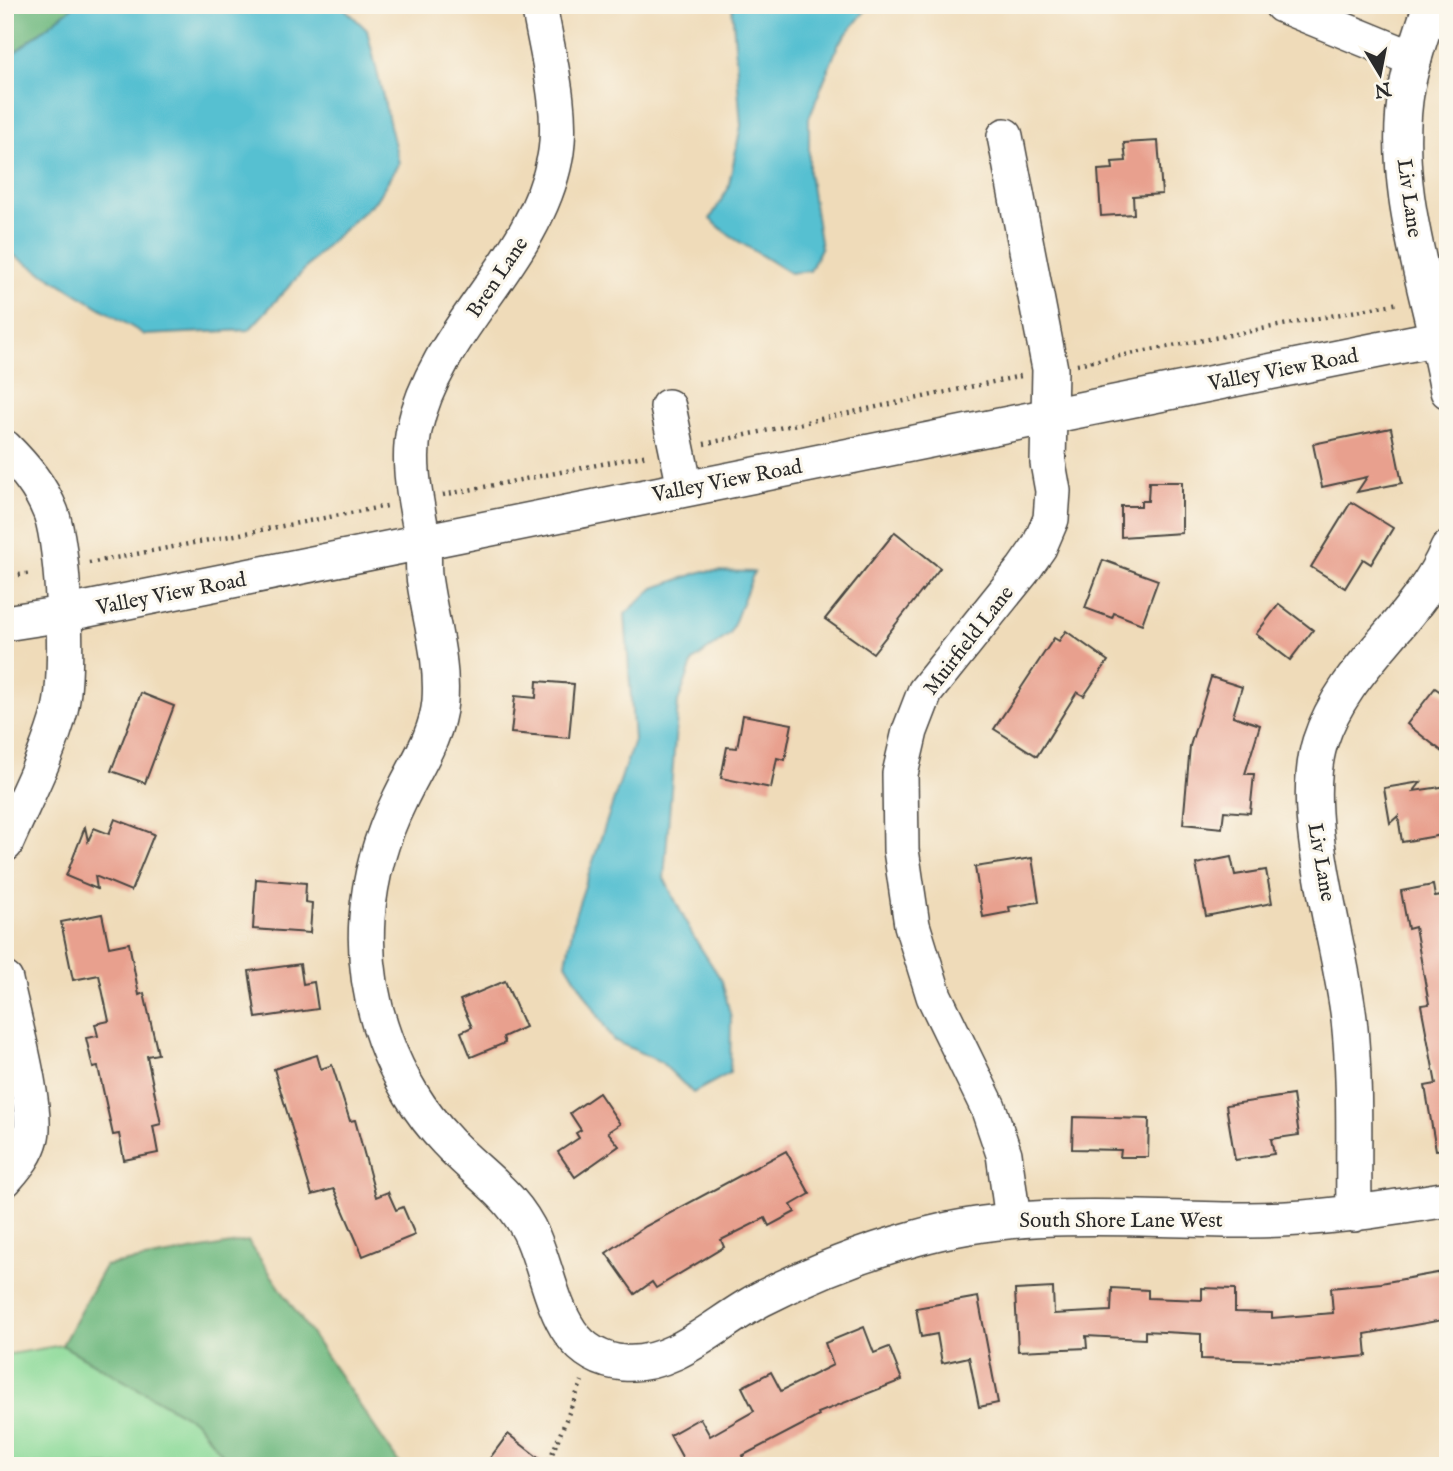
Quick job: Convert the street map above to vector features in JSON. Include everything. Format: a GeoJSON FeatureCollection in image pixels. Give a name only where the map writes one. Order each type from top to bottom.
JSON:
{"type":"FeatureCollection","features":[{"type":"Feature","properties":{"kind":"street","name":"Bren Lane"},"geometry":{"type":"LineString","coordinates":[[424,541],[414,501],[412,441],[421,398],[441,359],[525,238],[544,197],[556,153],[555,107],[539,5]]}},
{"type":"Feature","properties":{"kind":"street"},"geometry":{"type":"LineString","coordinates":[[1282,5],[1413,59]]}},
{"type":"Feature","properties":{"kind":"street","name":"Liv Lane"},"geometry":{"type":"LineString","coordinates":[[1432,5],[1413,59],[1407,89],[1403,150],[1408,209],[1427,297],[1443,337],[1448,391]]}},
{"type":"Feature","properties":{"kind":"street","name":"Muirfield Lane"},"geometry":{"type":"LineString","coordinates":[[1005,136],[1050,369],[1048,463],[1053,491],[1051,519],[1039,547],[1023,570],[925,692],[910,731],[900,774],[901,850],[912,925],[934,996],[992,1119],[1004,1154],[1013,1220]]}},
{"type":"Feature","properties":{"kind":"street","name":"Valley View Road"},"geometry":{"type":"LineString","coordinates":[[5,623],[64,614],[1443,337]]}},
{"type":"Feature","properties":{"kind":"street"},"geometry":{"type":"LineString","coordinates":[[668,407],[685,488]]}},
{"type":"Feature","properties":{"kind":"street"},"geometry":{"type":"LineString","coordinates":[[5,448],[28,471],[51,514],[61,569],[64,614],[64,679],[60,709],[5,844]]}},
{"type":"Feature","properties":{"kind":"street","name":"South Shore Lane West"},"geometry":{"type":"LineString","coordinates":[[424,541],[423,574],[441,677],[440,709],[430,742],[388,821],[371,876],[364,934],[370,991],[386,1045],[412,1097],[447,1143],[491,1180],[515,1206],[533,1237],[554,1306],[569,1332],[593,1354],[621,1363],[652,1362],[756,1301],[837,1262],[923,1236],[1013,1220],[1103,1216],[1256,1220],[1354,1214],[1448,1199]]}},
{"type":"Feature","properties":{"kind":"street","name":"Liv Lane"},"geometry":{"type":"LineString","coordinates":[[1354,1214],[1349,1021],[1343,974],[1315,826],[1312,784],[1320,743],[1335,704],[1419,599],[1448,549]]}},
{"type":"Feature","properties":{"kind":"street"},"geometry":{"type":"LineString","coordinates":[[5,980],[32,1111],[31,1137],[21,1161],[5,1178]]}},
{"type":"Feature","properties":{"kind":"path"},"geometry":{"type":"LineString","coordinates":[[5,577],[61,569],[414,501],[677,449],[1050,369],[1427,297]]}},
{"type":"Feature","properties":{"kind":"path"},"geometry":{"type":"LineString","coordinates":[[547,1466],[593,1354]]}},
{"type":"Feature","properties":{"kind":"green space"},"geometry":{"type":"Polygon","coordinates":[[[5,5],[75,5],[5,60],[5,5]]]}},
{"type":"Feature","properties":{"kind":"green space"},"geometry":{"type":"Polygon","coordinates":[[[248,1241],[401,1466],[232,1466],[196,1422],[62,1345],[105,1266],[248,1241]]]}},
{"type":"Feature","properties":{"kind":"green space"},"geometry":{"type":"Polygon","coordinates":[[[62,1345],[197,1422],[232,1466],[5,1466],[5,1355],[62,1345]]]}},
{"type":"Feature","properties":{"kind":"water"},"geometry":{"type":"Polygon","coordinates":[[[75,5],[341,5],[367,30],[399,163],[376,200],[327,245],[249,330],[145,335],[5,250],[5,60],[75,5]]]}},
{"type":"Feature","properties":{"kind":"water"},"geometry":{"type":"Polygon","coordinates":[[[732,5],[870,5],[839,43],[809,118],[809,173],[821,248],[810,271],[790,273],[730,236],[710,219],[728,189],[741,126],[732,5]]]}},
{"type":"Feature","properties":{"kind":"water"},"geometry":{"type":"Polygon","coordinates":[[[704,571],[754,572],[730,634],[693,661],[678,702],[664,878],[693,936],[722,981],[731,1018],[730,1073],[693,1093],[661,1062],[613,1040],[566,963],[575,915],[634,740],[625,614],[654,588],[704,571]]]}},
{"type":"Feature","properties":{"kind":"building"},"geometry":{"type":"Polygon","coordinates":[[[1158,141],[1162,194],[1133,196],[1134,214],[1101,216],[1098,170],[1113,169],[1112,162],[1126,161],[1124,143],[1158,141]]]}},
{"type":"Feature","properties":{"kind":"building"},"geometry":{"type":"Polygon","coordinates":[[[1391,428],[1402,483],[1357,492],[1367,477],[1322,487],[1313,444],[1391,428]]]}},
{"type":"Feature","properties":{"kind":"building"},"geometry":{"type":"Polygon","coordinates":[[[1149,482],[1182,482],[1182,533],[1121,537],[1121,506],[1141,506],[1141,501],[1148,501],[1149,482]]]}},
{"type":"Feature","properties":{"kind":"building"},"geometry":{"type":"Polygon","coordinates":[[[1351,502],[1393,528],[1371,564],[1363,559],[1345,588],[1311,567],[1351,502]]]}},
{"type":"Feature","properties":{"kind":"building"},"geometry":{"type":"Polygon","coordinates":[[[895,532],[940,568],[873,653],[825,619],[895,532]]]}},
{"type":"Feature","properties":{"kind":"building"},"geometry":{"type":"Polygon","coordinates":[[[1103,560],[1158,580],[1142,624],[1114,613],[1112,618],[1085,608],[1103,560]]]}},
{"type":"Feature","properties":{"kind":"building"},"geometry":{"type":"Polygon","coordinates":[[[1279,604],[1313,630],[1290,660],[1256,634],[1279,604]]]}},
{"type":"Feature","properties":{"kind":"building"},"geometry":{"type":"Polygon","coordinates":[[[1066,631],[1108,661],[1084,696],[1077,692],[1037,756],[994,729],[1054,638],[1059,641],[1066,631]]]}},
{"type":"Feature","properties":{"kind":"building"},"geometry":{"type":"Polygon","coordinates":[[[1211,677],[1242,687],[1233,716],[1260,725],[1245,774],[1254,774],[1250,813],[1224,811],[1222,828],[1183,824],[1190,746],[1211,677]]]}},
{"type":"Feature","properties":{"kind":"building"},"geometry":{"type":"Polygon","coordinates":[[[537,681],[574,684],[569,738],[511,733],[515,696],[536,698],[537,681]]]}},
{"type":"Feature","properties":{"kind":"building"},"geometry":{"type":"Polygon","coordinates":[[[1435,688],[1448,697],[1448,756],[1407,724],[1435,688]]]}},
{"type":"Feature","properties":{"kind":"building"},"geometry":{"type":"Polygon","coordinates":[[[141,693],[174,706],[145,783],[111,771],[141,693]]]}},
{"type":"Feature","properties":{"kind":"building"},"geometry":{"type":"Polygon","coordinates":[[[743,715],[792,724],[785,760],[777,758],[771,788],[721,778],[727,747],[737,748],[743,715]]]}},
{"type":"Feature","properties":{"kind":"building"},"geometry":{"type":"Polygon","coordinates":[[[1421,782],[1414,791],[1448,786],[1448,834],[1402,842],[1398,816],[1390,823],[1384,788],[1421,782]]]}},
{"type":"Feature","properties":{"kind":"building"},"geometry":{"type":"Polygon","coordinates":[[[115,819],[154,834],[131,891],[95,876],[97,889],[66,876],[85,827],[88,841],[94,828],[109,834],[115,819]]]}},
{"type":"Feature","properties":{"kind":"building"},"geometry":{"type":"Polygon","coordinates":[[[1231,857],[1235,875],[1266,870],[1272,903],[1206,916],[1196,864],[1231,857]]]}},
{"type":"Feature","properties":{"kind":"building"},"geometry":{"type":"Polygon","coordinates":[[[1032,858],[1039,902],[1009,907],[1010,912],[983,917],[975,867],[1032,858]]]}},
{"type":"Feature","properties":{"kind":"building"},"geometry":{"type":"Polygon","coordinates":[[[256,879],[306,883],[305,902],[312,903],[310,933],[253,929],[256,879]]]}},
{"type":"Feature","properties":{"kind":"building"},"geometry":{"type":"Polygon","coordinates":[[[1433,885],[1435,897],[1448,895],[1448,1149],[1436,1150],[1425,1086],[1436,1084],[1421,1005],[1429,1004],[1415,927],[1408,929],[1401,891],[1433,885]]]}},
{"type":"Feature","properties":{"kind":"building"},"geometry":{"type":"Polygon","coordinates":[[[102,914],[109,947],[129,943],[139,995],[144,993],[158,1054],[147,1056],[161,1124],[153,1126],[158,1153],[124,1160],[119,1134],[113,1135],[98,1067],[93,1068],[86,1038],[98,1036],[95,1024],[109,1021],[99,975],[73,980],[61,922],[102,914]]]}},
{"type":"Feature","properties":{"kind":"building"},"geometry":{"type":"Polygon","coordinates":[[[300,964],[303,984],[314,982],[318,1009],[256,1018],[249,971],[300,964]]]}},
{"type":"Feature","properties":{"kind":"building"},"geometry":{"type":"Polygon","coordinates":[[[505,981],[525,1027],[503,1037],[505,1043],[471,1057],[461,1032],[472,1027],[460,1000],[505,981]]]}},
{"type":"Feature","properties":{"kind":"building"},"geometry":{"type":"Polygon","coordinates":[[[317,1055],[321,1069],[332,1065],[350,1121],[355,1120],[376,1197],[388,1192],[396,1210],[403,1207],[415,1235],[363,1256],[334,1189],[312,1195],[274,1069],[317,1055]]]}},
{"type":"Feature","properties":{"kind":"building"},"geometry":{"type":"Polygon","coordinates":[[[599,1093],[620,1124],[608,1132],[619,1146],[575,1177],[558,1152],[579,1138],[576,1133],[581,1130],[570,1113],[599,1093]]]}},
{"type":"Feature","properties":{"kind":"building"},"geometry":{"type":"Polygon","coordinates":[[[1293,1095],[1299,1135],[1271,1139],[1274,1154],[1235,1160],[1226,1105],[1293,1095]]]}},
{"type":"Feature","properties":{"kind":"building"},"geometry":{"type":"Polygon","coordinates":[[[1073,1117],[1149,1119],[1148,1157],[1120,1157],[1121,1150],[1072,1149],[1073,1117]]]}},
{"type":"Feature","properties":{"kind":"building"},"geometry":{"type":"Polygon","coordinates":[[[786,1151],[810,1194],[791,1205],[795,1212],[769,1226],[765,1218],[721,1240],[724,1247],[656,1288],[652,1282],[635,1294],[606,1253],[646,1226],[786,1151]]]}},
{"type":"Feature","properties":{"kind":"building"},"geometry":{"type":"Polygon","coordinates":[[[1448,1271],[1448,1319],[1365,1334],[1367,1356],[1301,1362],[1201,1359],[1201,1334],[1145,1331],[1145,1339],[1086,1336],[1087,1348],[1018,1351],[1015,1290],[1053,1288],[1054,1314],[1111,1311],[1112,1288],[1148,1290],[1148,1298],[1202,1300],[1202,1288],[1235,1289],[1235,1312],[1272,1313],[1272,1318],[1333,1313],[1331,1288],[1381,1283],[1448,1271]]]}},
{"type":"Feature","properties":{"kind":"building"},"geometry":{"type":"Polygon","coordinates":[[[978,1297],[998,1403],[979,1407],[969,1357],[942,1363],[937,1334],[921,1337],[916,1308],[978,1297]]]}},
{"type":"Feature","properties":{"kind":"building"},"geometry":{"type":"Polygon","coordinates":[[[864,1327],[874,1353],[889,1347],[902,1380],[818,1413],[819,1416],[742,1456],[748,1466],[687,1466],[670,1435],[700,1418],[710,1436],[754,1411],[742,1387],[771,1372],[781,1391],[833,1365],[825,1343],[864,1327]]]}},
{"type":"Feature","properties":{"kind":"building"},"geometry":{"type":"Polygon","coordinates":[[[508,1434],[549,1466],[484,1466],[508,1434]]]}}]}
